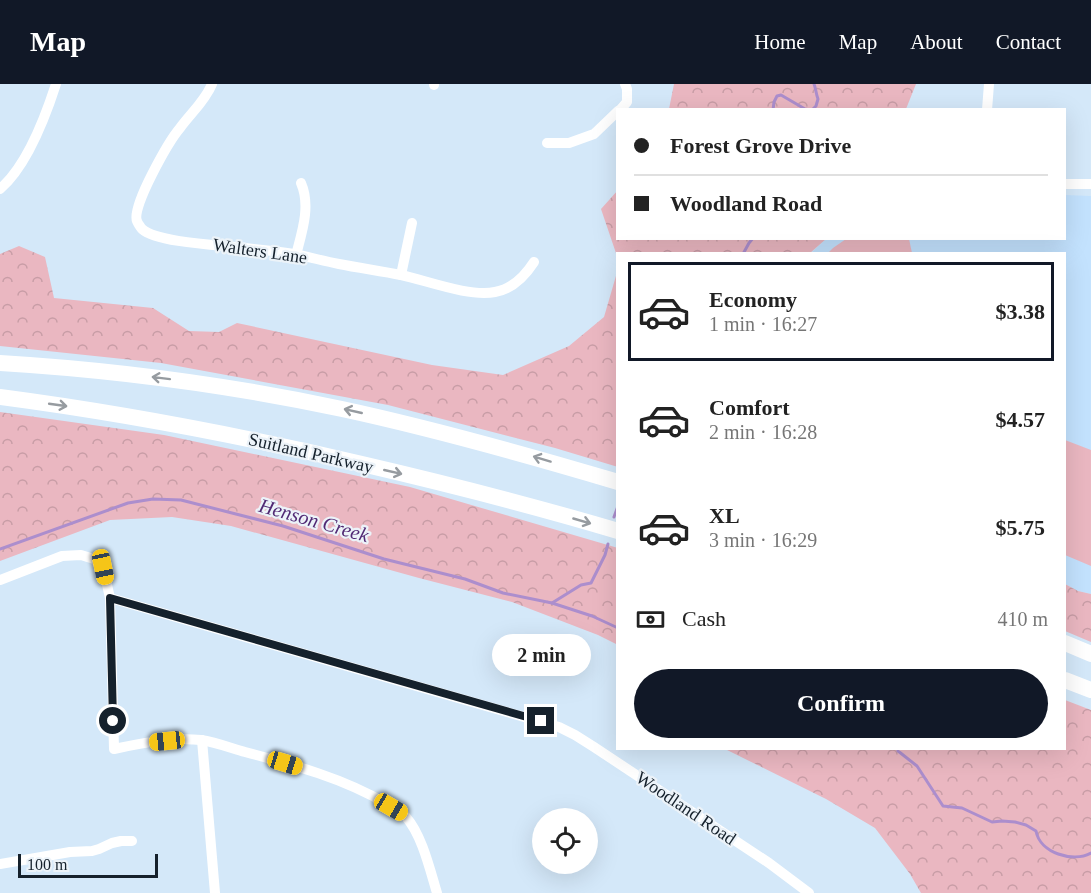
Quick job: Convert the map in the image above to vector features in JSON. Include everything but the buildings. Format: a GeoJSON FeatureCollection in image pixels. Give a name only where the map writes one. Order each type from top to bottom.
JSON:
{"type":"FeatureCollection","features":[{"type":"Feature","properties":{"kind":"highway"},"geometry":{"type":"LineString","coordinates":[[0,363],[160,378],[329,406],[473,440],[616,481]]}},
{"type":"Feature","properties":{"kind":"highway","name":"Suitland Parkway"},"geometry":{"type":"LineString","coordinates":[[0,397],[145,419],[294,449],[405,474],[616,530]]}},
{"type":"Feature","properties":{"kind":"highway"},"geometry":{"type":"LineString","coordinates":[[1066,643],[1091,654]]}},
{"type":"Feature","properties":{"kind":"highway"},"geometry":{"type":"LineString","coordinates":[[1066,680],[1091,690]]}},
{"type":"Feature","properties":{"kind":"street"},"geometry":{"type":"LineString","coordinates":[[0,189],[17,172],[29,150],[56,84]]}},
{"type":"Feature","properties":{"kind":"street","name":"Walters Lane"},"geometry":{"type":"LineString","coordinates":[[212,84],[208,93],[179,128],[165,150],[137,207],[135,216],[141,229],[165,238],[296,255],[401,275],[463,290],[494,292],[504,290],[514,284],[534,262]]}},
{"type":"Feature","properties":{"kind":"street"},"geometry":{"type":"LineString","coordinates":[[621,108],[627,102],[625,84]]}},
{"type":"Feature","properties":{"kind":"street"},"geometry":{"type":"LineString","coordinates":[[987,108],[988,84]]}},
{"type":"Feature","properties":{"kind":"street"},"geometry":{"type":"LineString","coordinates":[[547,143],[569,143],[594,134],[616,113]]}},
{"type":"Feature","properties":{"kind":"street"},"geometry":{"type":"LineString","coordinates":[[296,255],[305,211],[305,192],[301,183]]}},
{"type":"Feature","properties":{"kind":"street"},"geometry":{"type":"LineString","coordinates":[[1066,184],[1091,184]]}},
{"type":"Feature","properties":{"kind":"street"},"geometry":{"type":"LineString","coordinates":[[401,275],[412,223]]}},
{"type":"Feature","properties":{"kind":"street"},"geometry":{"type":"LineString","coordinates":[[0,580],[62,556],[81,555],[94,559],[103,567],[110,598],[114,749],[167,741],[202,740],[336,779],[404,814],[418,839],[437,893]]}},
{"type":"Feature","properties":{"kind":"street","name":"Woodland Road"},"geometry":{"type":"LineString","coordinates":[[110,598],[559,727],[594,747],[769,863],[809,893]]}},
{"type":"Feature","properties":{"kind":"street"},"geometry":{"type":"LineString","coordinates":[[202,740],[215,893]]}},
{"type":"Feature","properties":{"kind":"street"},"geometry":{"type":"LineString","coordinates":[[0,864],[70,852],[92,851],[112,843],[132,841]]}},
{"type":"Feature","properties":{"kind":"shaded area"},"geometry":{"type":"Polygon","coordinates":[[[1066,195],[1091,196],[1091,594],[1066,585],[1066,252],[812,252],[825,240],[1066,240],[1066,195]]]}},
{"type":"Feature","properties":{"kind":"green space"},"geometry":{"type":"Polygon","coordinates":[[[674,84],[916,84],[906,108],[669,108],[674,84]]]}},
{"type":"Feature","properties":{"kind":"green space"},"geometry":{"type":"Polygon","coordinates":[[[616,192],[616,240],[825,240],[811,252],[616,253],[601,209],[616,192]]]}},
{"type":"Feature","properties":{"kind":"green space"},"geometry":{"type":"Polygon","coordinates":[[[845,240],[909,240],[912,252],[829,252],[845,240]]]}},
{"type":"Feature","properties":{"kind":"green space"},"geometry":{"type":"Polygon","coordinates":[[[19,246],[45,257],[54,298],[153,308],[189,331],[219,332],[237,323],[432,365],[503,375],[569,346],[604,317],[616,276],[616,466],[555,448],[388,405],[161,363],[0,346],[0,254],[19,246]]]}},
{"type":"Feature","properties":{"kind":"green space"},"geometry":{"type":"Polygon","coordinates":[[[0,412],[164,435],[410,487],[616,547],[616,644],[512,602],[231,526],[172,517],[110,520],[0,561],[0,412]]]}},
{"type":"Feature","properties":{"kind":"green space"},"geometry":{"type":"Polygon","coordinates":[[[1066,440],[1091,450],[1091,566],[1066,555],[1066,440]]]}},
{"type":"Feature","properties":{"kind":"green space"},"geometry":{"type":"Polygon","coordinates":[[[1066,585],[1091,594],[1091,642],[1066,631],[1066,585]]]}},
{"type":"Feature","properties":{"kind":"green space"},"geometry":{"type":"Polygon","coordinates":[[[1066,700],[1091,710],[1091,893],[921,893],[910,874],[875,828],[826,799],[727,750],[1066,750],[1066,700]]]}},
{"type":"Feature","properties":{"kind":"waterway"},"geometry":{"type":"LineString","coordinates":[[814,84],[818,99],[814,108]]}},
{"type":"Feature","properties":{"kind":"waterway"},"geometry":{"type":"LineString","coordinates":[[773,108],[777,96],[781,95],[803,108]]}},
{"type":"Feature","properties":{"kind":"waterway"},"geometry":{"type":"LineString","coordinates":[[744,252],[751,240]]}},
{"type":"Feature","properties":{"kind":"waterway","name":"Henson Creek"},"geometry":{"type":"LineString","coordinates":[[0,549],[128,503],[153,499],[181,500],[283,526],[384,559],[465,579],[503,593],[552,603],[592,616],[616,627]]}},
{"type":"Feature","properties":{"kind":"waterway"},"geometry":{"type":"LineString","coordinates":[[614,517],[616,512]]}},
{"type":"Feature","properties":{"kind":"waterway"},"geometry":{"type":"LineString","coordinates":[[552,603],[581,585],[591,583],[608,544]]}},
{"type":"Feature","properties":{"kind":"waterway","name":"Henson Creek"},"geometry":{"type":"LineString","coordinates":[[898,750],[917,766],[943,806],[962,808],[992,822],[1015,822],[1026,825],[1036,831],[1044,845],[1058,854],[1075,857],[1091,853]]}},
{"type":"Feature","properties":{"kind":"route"},"geometry":{"type":"LineString","coordinates":[[113,721],[110,598],[541,721]]}}]}
